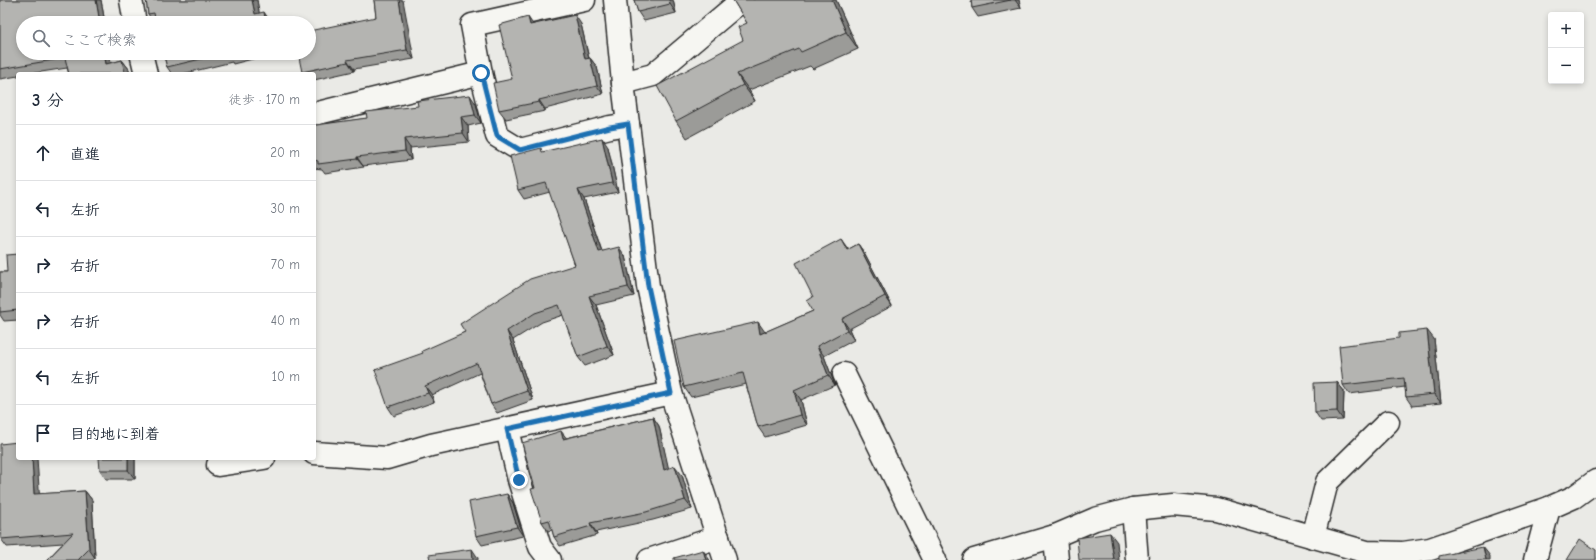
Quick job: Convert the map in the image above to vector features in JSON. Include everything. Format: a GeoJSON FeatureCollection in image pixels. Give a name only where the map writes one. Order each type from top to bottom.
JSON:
{"type":"FeatureCollection","features":[{"type":"Feature","properties":{"kind":"street"},"geometry":{"type":"LineString","coordinates":[[131,0],[134,16]]}},
{"type":"Feature","properties":{"kind":"street"},"geometry":{"type":"LineString","coordinates":[[584,0],[472,25],[481,73],[497,136],[520,150],[610,127],[628,124]]}},
{"type":"Feature","properties":{"kind":"street"},"geometry":{"type":"LineString","coordinates":[[615,0],[623,83],[648,286],[671,393],[725,560]]}},
{"type":"Feature","properties":{"kind":"street"},"geometry":{"type":"LineString","coordinates":[[623,83],[653,76],[742,0]]}},
{"type":"Feature","properties":{"kind":"street"},"geometry":{"type":"LineString","coordinates":[[143,60],[146,72]]}},
{"type":"Feature","properties":{"kind":"street"},"geometry":{"type":"LineString","coordinates":[[316,114],[481,73]]}},
{"type":"Feature","properties":{"kind":"street"},"geometry":{"type":"LineString","coordinates":[[844,374],[935,560]]}},
{"type":"Feature","properties":{"kind":"street"},"geometry":{"type":"LineString","coordinates":[[316,453],[387,458],[431,445],[671,393]]}},
{"type":"Feature","properties":{"kind":"street"},"geometry":{"type":"LineString","coordinates":[[1313,537],[1327,482],[1388,422]]}},
{"type":"Feature","properties":{"kind":"street"},"geometry":{"type":"LineString","coordinates":[[507,429],[519,480],[535,532],[540,547],[550,560]]}},
{"type":"Feature","properties":{"kind":"street"},"geometry":{"type":"LineString","coordinates":[[218,465],[251,460]]}},
{"type":"Feature","properties":{"kind":"street"},"geometry":{"type":"LineString","coordinates":[[974,560],[1055,536],[1095,519],[1133,509],[1173,505],[1216,509],[1367,552],[1403,553],[1430,549],[1549,508],[1574,497],[1596,482]]}},
{"type":"Feature","properties":{"kind":"street"},"geometry":{"type":"LineString","coordinates":[[1535,560],[1549,508]]}},
{"type":"Feature","properties":{"kind":"street"},"geometry":{"type":"LineString","coordinates":[[1133,509],[1137,560]]}},
{"type":"Feature","properties":{"kind":"street"},"geometry":{"type":"LineString","coordinates":[[1055,536],[1057,560]]}},
{"type":"Feature","properties":{"kind":"street"},"geometry":{"type":"LineString","coordinates":[[649,560],[718,537]]}},
{"type":"Feature","properties":{"kind":"building"},"geometry":{"type":"Polygon","coordinates":[[[0,0],[96,0],[99,16],[16,16],[16,60],[53,60],[0,69],[0,0]]]}},
{"type":"Feature","properties":{"kind":"building"},"geometry":{"type":"Polygon","coordinates":[[[146,0],[252,0],[255,14],[264,12],[265,16],[155,16],[154,13],[148,14],[146,0]]]}},
{"type":"Feature","properties":{"kind":"building"},"geometry":{"type":"Polygon","coordinates":[[[374,0],[399,0],[407,50],[347,60],[348,62],[302,72],[299,60],[316,60],[316,30],[376,17],[374,0]]]}},
{"type":"Feature","properties":{"kind":"building"},"geometry":{"type":"Polygon","coordinates":[[[634,0],[669,0],[670,4],[638,12],[634,0]]]}},
{"type":"Feature","properties":{"kind":"building"},"geometry":{"type":"Polygon","coordinates":[[[733,0],[832,0],[846,32],[801,52],[799,49],[737,74],[743,85],[676,121],[657,86],[743,40],[738,27],[747,23],[733,0]]]}},
{"type":"Feature","properties":{"kind":"building"},"geometry":{"type":"Polygon","coordinates":[[[971,0],[1011,0],[972,8],[971,0]]]}},
{"type":"Feature","properties":{"kind":"building"},"geometry":{"type":"Polygon","coordinates":[[[575,15],[585,59],[590,58],[597,86],[539,100],[539,102],[499,110],[493,83],[512,79],[499,25],[528,17],[530,25],[575,15]]]}},
{"type":"Feature","properties":{"kind":"building"},"geometry":{"type":"Polygon","coordinates":[[[66,60],[105,60],[106,64],[122,60],[125,72],[68,72],[66,60]]]}},
{"type":"Feature","properties":{"kind":"building"},"geometry":{"type":"Polygon","coordinates":[[[165,60],[196,60],[167,67],[165,60]]]}},
{"type":"Feature","properties":{"kind":"building"},"geometry":{"type":"Polygon","coordinates":[[[470,95],[475,115],[461,117],[463,133],[404,139],[405,151],[318,164],[318,161],[316,160],[316,125],[367,118],[366,112],[418,106],[417,101],[470,95]]]}},
{"type":"Feature","properties":{"kind":"building"},"geometry":{"type":"Polygon","coordinates":[[[602,138],[612,183],[578,190],[599,252],[619,247],[628,287],[589,296],[607,346],[578,357],[559,305],[535,313],[507,331],[527,391],[491,404],[477,363],[425,386],[428,393],[388,407],[375,370],[423,353],[422,351],[465,332],[460,324],[530,279],[575,265],[546,183],[518,190],[510,156],[541,148],[542,152],[602,138]]]}},
{"type":"Feature","properties":{"kind":"building"},"geometry":{"type":"Polygon","coordinates":[[[841,239],[847,250],[858,244],[885,296],[842,319],[847,330],[817,346],[828,375],[794,390],[800,415],[758,427],[743,373],[684,387],[674,341],[758,322],[760,334],[813,311],[807,301],[813,297],[796,263],[841,239]]]}},
{"type":"Feature","properties":{"kind":"building"},"geometry":{"type":"Polygon","coordinates":[[[16,254],[16,310],[0,312],[0,272],[7,272],[6,255],[16,254]]]}},
{"type":"Feature","properties":{"kind":"building"},"geometry":{"type":"Polygon","coordinates":[[[1427,330],[1434,394],[1406,397],[1404,378],[1343,385],[1339,346],[1399,338],[1399,333],[1427,330]]]}},
{"type":"Feature","properties":{"kind":"building"},"geometry":{"type":"Polygon","coordinates":[[[1337,382],[1337,411],[1315,412],[1314,383],[1337,382]]]}},
{"type":"Feature","properties":{"kind":"building"},"geometry":{"type":"Polygon","coordinates":[[[653,417],[664,470],[675,466],[685,500],[646,512],[590,523],[591,526],[554,537],[549,520],[542,522],[531,489],[535,488],[522,443],[561,431],[563,439],[653,417]]]}},
{"type":"Feature","properties":{"kind":"building"},"geometry":{"type":"Polygon","coordinates":[[[16,442],[16,460],[32,460],[34,494],[85,491],[89,549],[78,560],[47,560],[73,533],[1,539],[0,444],[16,442]]]}},
{"type":"Feature","properties":{"kind":"building"},"geometry":{"type":"Polygon","coordinates":[[[99,460],[128,460],[128,470],[100,470],[99,460]]]}},
{"type":"Feature","properties":{"kind":"building"},"geometry":{"type":"Polygon","coordinates":[[[507,494],[517,527],[476,536],[469,502],[507,494]]]}},
{"type":"Feature","properties":{"kind":"building"},"geometry":{"type":"Polygon","coordinates":[[[1110,533],[1114,560],[1079,560],[1077,538],[1110,533]]]}},
{"type":"Feature","properties":{"kind":"building"},"geometry":{"type":"Polygon","coordinates":[[[1580,539],[1596,550],[1596,560],[1567,560],[1580,539]]]}},
{"type":"Feature","properties":{"kind":"building"},"geometry":{"type":"Polygon","coordinates":[[[1483,547],[1486,560],[1439,560],[1439,556],[1483,547]]]}},
{"type":"Feature","properties":{"kind":"building"},"geometry":{"type":"Polygon","coordinates":[[[472,549],[473,560],[430,560],[429,555],[472,549]]]}},
{"type":"Feature","properties":{"kind":"building"},"geometry":{"type":"Polygon","coordinates":[[[703,550],[706,560],[674,560],[674,558],[703,550]]]}},
{"type":"Feature","properties":{"kind":"route"},"geometry":{"type":"LineString","coordinates":[[481,73],[497,136],[520,150],[610,127],[628,124],[648,286],[671,393],[507,429],[519,480]]}}]}
